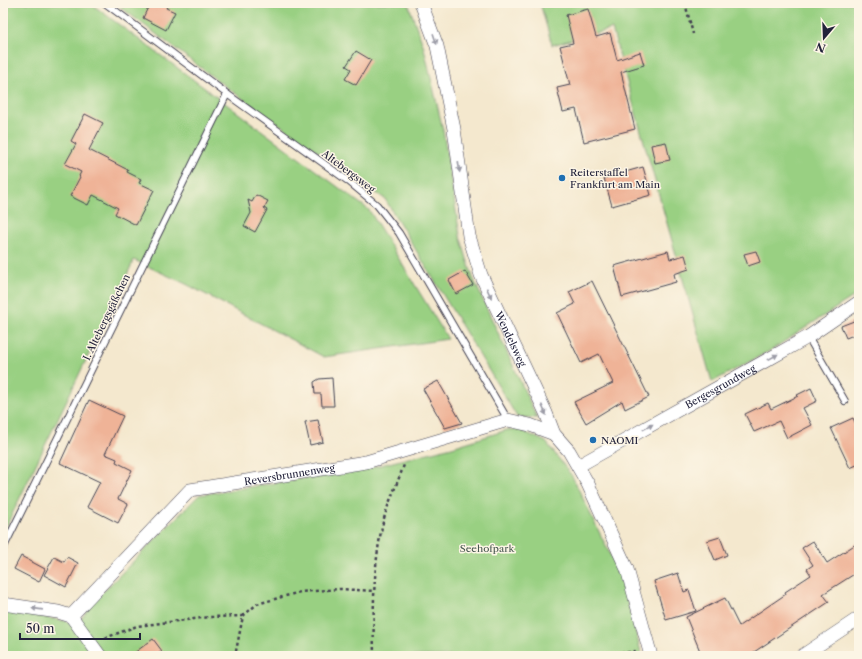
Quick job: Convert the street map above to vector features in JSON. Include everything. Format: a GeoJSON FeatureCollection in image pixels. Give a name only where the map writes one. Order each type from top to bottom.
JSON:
{"type":"FeatureCollection","features":[{"type":"Feature","properties":{"kind":"street","name":"Wendelsweg"},"geometry":{"type":"LineString","coordinates":[[421,3],[437,46],[454,129],[469,236],[481,275],[546,413],[554,434],[569,451],[588,484],[628,569],[650,652]]}},
{"type":"Feature","properties":{"kind":"street","name":"Bergesgrundweg"},"geometry":{"type":"LineString","coordinates":[[578,466],[808,338],[859,302]]}},
{"type":"Feature","properties":{"kind":"street","name":"Reversbrunnenweg"},"geometry":{"type":"LineString","coordinates":[[70,616],[190,490],[366,462],[508,420],[530,425],[554,434]]}},
{"type":"Feature","properties":{"kind":"street"},"geometry":{"type":"LineString","coordinates":[[3,604],[58,612],[70,616],[100,656]]}},
{"type":"Feature","properties":{"kind":"street"},"geometry":{"type":"LineString","coordinates":[[802,656],[859,618]]}},
{"type":"Feature","properties":{"kind":"lane","name":"Altebergsweg"},"geometry":{"type":"LineString","coordinates":[[105,3],[227,94],[348,181],[377,205],[399,232],[508,420]]}},
{"type":"Feature","properties":{"kind":"lane","name":"I. Altebergsgäßchen"},"geometry":{"type":"LineString","coordinates":[[3,549],[227,94]]}},
{"type":"Feature","properties":{"kind":"lane"},"geometry":{"type":"LineString","coordinates":[[808,338],[845,401]]}},
{"type":"Feature","properties":{"kind":"path"},"geometry":{"type":"LineString","coordinates":[[685,3],[693,34]]}},
{"type":"Feature","properties":{"kind":"path"},"geometry":{"type":"LineString","coordinates":[[374,656],[375,563],[383,521],[410,450]]}},
{"type":"Feature","properties":{"kind":"path"},"geometry":{"type":"LineString","coordinates":[[235,656],[243,616],[256,604],[300,592],[340,589],[374,591]]}},
{"type":"Feature","properties":{"kind":"path"},"geometry":{"type":"LineString","coordinates":[[90,643],[137,626],[210,617],[243,616]]}},
{"type":"Feature","properties":{"kind":"path"},"geometry":{"type":"LineString","coordinates":[[603,656],[650,652]]}},
{"type":"Feature","properties":{"kind":"green space"},"geometry":{"type":"Polygon","coordinates":[[[3,3],[90,3],[369,210],[448,339],[324,357],[186,284],[134,260],[3,533],[3,3]]]}},
{"type":"Feature","properties":{"kind":"green space"},"geometry":{"type":"Polygon","coordinates":[[[115,3],[408,3],[424,48],[443,130],[460,236],[473,278],[537,418],[517,417],[385,199],[225,86],[115,3]]]}},
{"type":"Feature","properties":{"kind":"green space"},"geometry":{"type":"Polygon","coordinates":[[[540,3],[859,3],[859,293],[771,350],[712,382],[612,29],[552,45],[540,3]]]}},
{"type":"Feature","properties":{"kind":"green space","name":"Seehofpark"},"geometry":{"type":"Polygon","coordinates":[[[518,429],[546,442],[572,476],[621,577],[642,656],[105,656],[79,622],[94,601],[199,495],[369,468],[452,447],[507,430],[518,429]]]}},
{"type":"Feature","properties":{"kind":"green space"},"geometry":{"type":"Polygon","coordinates":[[[3,610],[71,622],[94,656],[3,656],[3,610]]]}},
{"type":"Feature","properties":{"kind":"building"},"geometry":{"type":"Polygon","coordinates":[[[150,3],[169,3],[166,8],[175,12],[166,30],[143,18],[150,3]]]}},
{"type":"Feature","properties":{"kind":"building"},"geometry":{"type":"Polygon","coordinates":[[[588,9],[596,37],[610,33],[617,60],[640,52],[644,65],[621,72],[635,129],[584,142],[576,109],[563,112],[557,88],[570,85],[560,46],[573,43],[566,15],[588,9]]]}},
{"type":"Feature","properties":{"kind":"building"},"geometry":{"type":"Polygon","coordinates":[[[356,51],[371,60],[356,85],[345,79],[351,69],[346,66],[356,51]]]}},
{"type":"Feature","properties":{"kind":"building"},"geometry":{"type":"Polygon","coordinates":[[[85,114],[103,123],[89,150],[128,170],[127,172],[141,179],[139,183],[154,190],[136,225],[115,214],[118,208],[93,195],[88,205],[70,196],[81,172],[65,164],[76,144],[71,141],[85,114]]]}},
{"type":"Feature","properties":{"kind":"building"},"geometry":{"type":"Polygon","coordinates":[[[666,142],[670,160],[655,163],[651,145],[666,142]]]}},
{"type":"Feature","properties":{"kind":"building"},"geometry":{"type":"Polygon","coordinates":[[[643,167],[651,195],[612,206],[604,178],[643,167]]]}},
{"type":"Feature","properties":{"kind":"building"},"geometry":{"type":"Polygon","coordinates":[[[256,195],[268,201],[264,208],[267,210],[255,232],[244,226],[251,213],[248,200],[252,202],[256,195]]]}},
{"type":"Feature","properties":{"kind":"building"},"geometry":{"type":"Polygon","coordinates":[[[668,251],[670,259],[685,255],[689,269],[674,274],[676,282],[622,297],[614,266],[668,251]]]}},
{"type":"Feature","properties":{"kind":"building"},"geometry":{"type":"Polygon","coordinates":[[[756,251],[760,262],[748,266],[744,254],[756,251]]]}},
{"type":"Feature","properties":{"kind":"building"},"geometry":{"type":"Polygon","coordinates":[[[465,271],[473,285],[456,294],[449,280],[465,271]]]}},
{"type":"Feature","properties":{"kind":"building"},"geometry":{"type":"Polygon","coordinates":[[[592,281],[649,397],[625,409],[622,401],[586,423],[574,402],[613,383],[599,354],[581,363],[557,313],[575,304],[569,292],[592,281]]]}},
{"type":"Feature","properties":{"kind":"building"},"geometry":{"type":"Polygon","coordinates":[[[859,319],[859,333],[846,338],[841,326],[859,319]]]}},
{"type":"Feature","properties":{"kind":"building"},"geometry":{"type":"Polygon","coordinates":[[[332,378],[334,406],[322,406],[321,394],[315,394],[314,382],[319,379],[332,378]]]}},
{"type":"Feature","properties":{"kind":"building"},"geometry":{"type":"Polygon","coordinates":[[[438,381],[462,423],[445,428],[423,389],[438,381]]]}},
{"type":"Feature","properties":{"kind":"building"},"geometry":{"type":"Polygon","coordinates":[[[811,388],[817,401],[803,408],[812,425],[787,438],[779,421],[754,432],[745,414],[768,403],[771,409],[811,388]]]}},
{"type":"Feature","properties":{"kind":"building"},"geometry":{"type":"Polygon","coordinates":[[[89,400],[123,416],[105,454],[117,459],[116,462],[132,470],[118,499],[128,504],[118,523],[87,507],[100,482],[60,463],[89,400]]]}},
{"type":"Feature","properties":{"kind":"building"},"geometry":{"type":"Polygon","coordinates":[[[853,418],[859,431],[859,464],[850,468],[831,428],[853,418]]]}},
{"type":"Feature","properties":{"kind":"building"},"geometry":{"type":"Polygon","coordinates":[[[318,420],[323,442],[310,445],[305,422],[318,420]]]}},
{"type":"Feature","properties":{"kind":"building"},"geometry":{"type":"Polygon","coordinates":[[[720,537],[727,555],[715,560],[707,541],[720,537]]]}},
{"type":"Feature","properties":{"kind":"building"},"geometry":{"type":"Polygon","coordinates":[[[813,541],[827,563],[859,542],[859,571],[823,594],[829,602],[748,656],[702,656],[686,617],[725,598],[739,626],[811,575],[807,569],[813,565],[802,548],[813,541]]]}},
{"type":"Feature","properties":{"kind":"building"},"geometry":{"type":"Polygon","coordinates":[[[21,556],[45,569],[39,582],[14,569],[21,556]]]}},
{"type":"Feature","properties":{"kind":"building"},"geometry":{"type":"Polygon","coordinates":[[[54,557],[64,562],[67,557],[78,563],[66,587],[44,575],[54,557]]]}},
{"type":"Feature","properties":{"kind":"building"},"geometry":{"type":"Polygon","coordinates":[[[678,573],[684,592],[689,590],[696,611],[666,620],[654,581],[678,573]]]}},
{"type":"Feature","properties":{"kind":"building"},"geometry":{"type":"Polygon","coordinates":[[[153,639],[162,651],[155,656],[130,656],[153,639]]]}},
{"type":"Feature","properties":{"kind":"place","name":"Reiterstaffel Frankfurt am Main"},"geometry":{"type":"Point","coordinates":[562,178]}},
{"type":"Feature","properties":{"kind":"place","name":"NAOMI"},"geometry":{"type":"Point","coordinates":[593,440]}}]}
